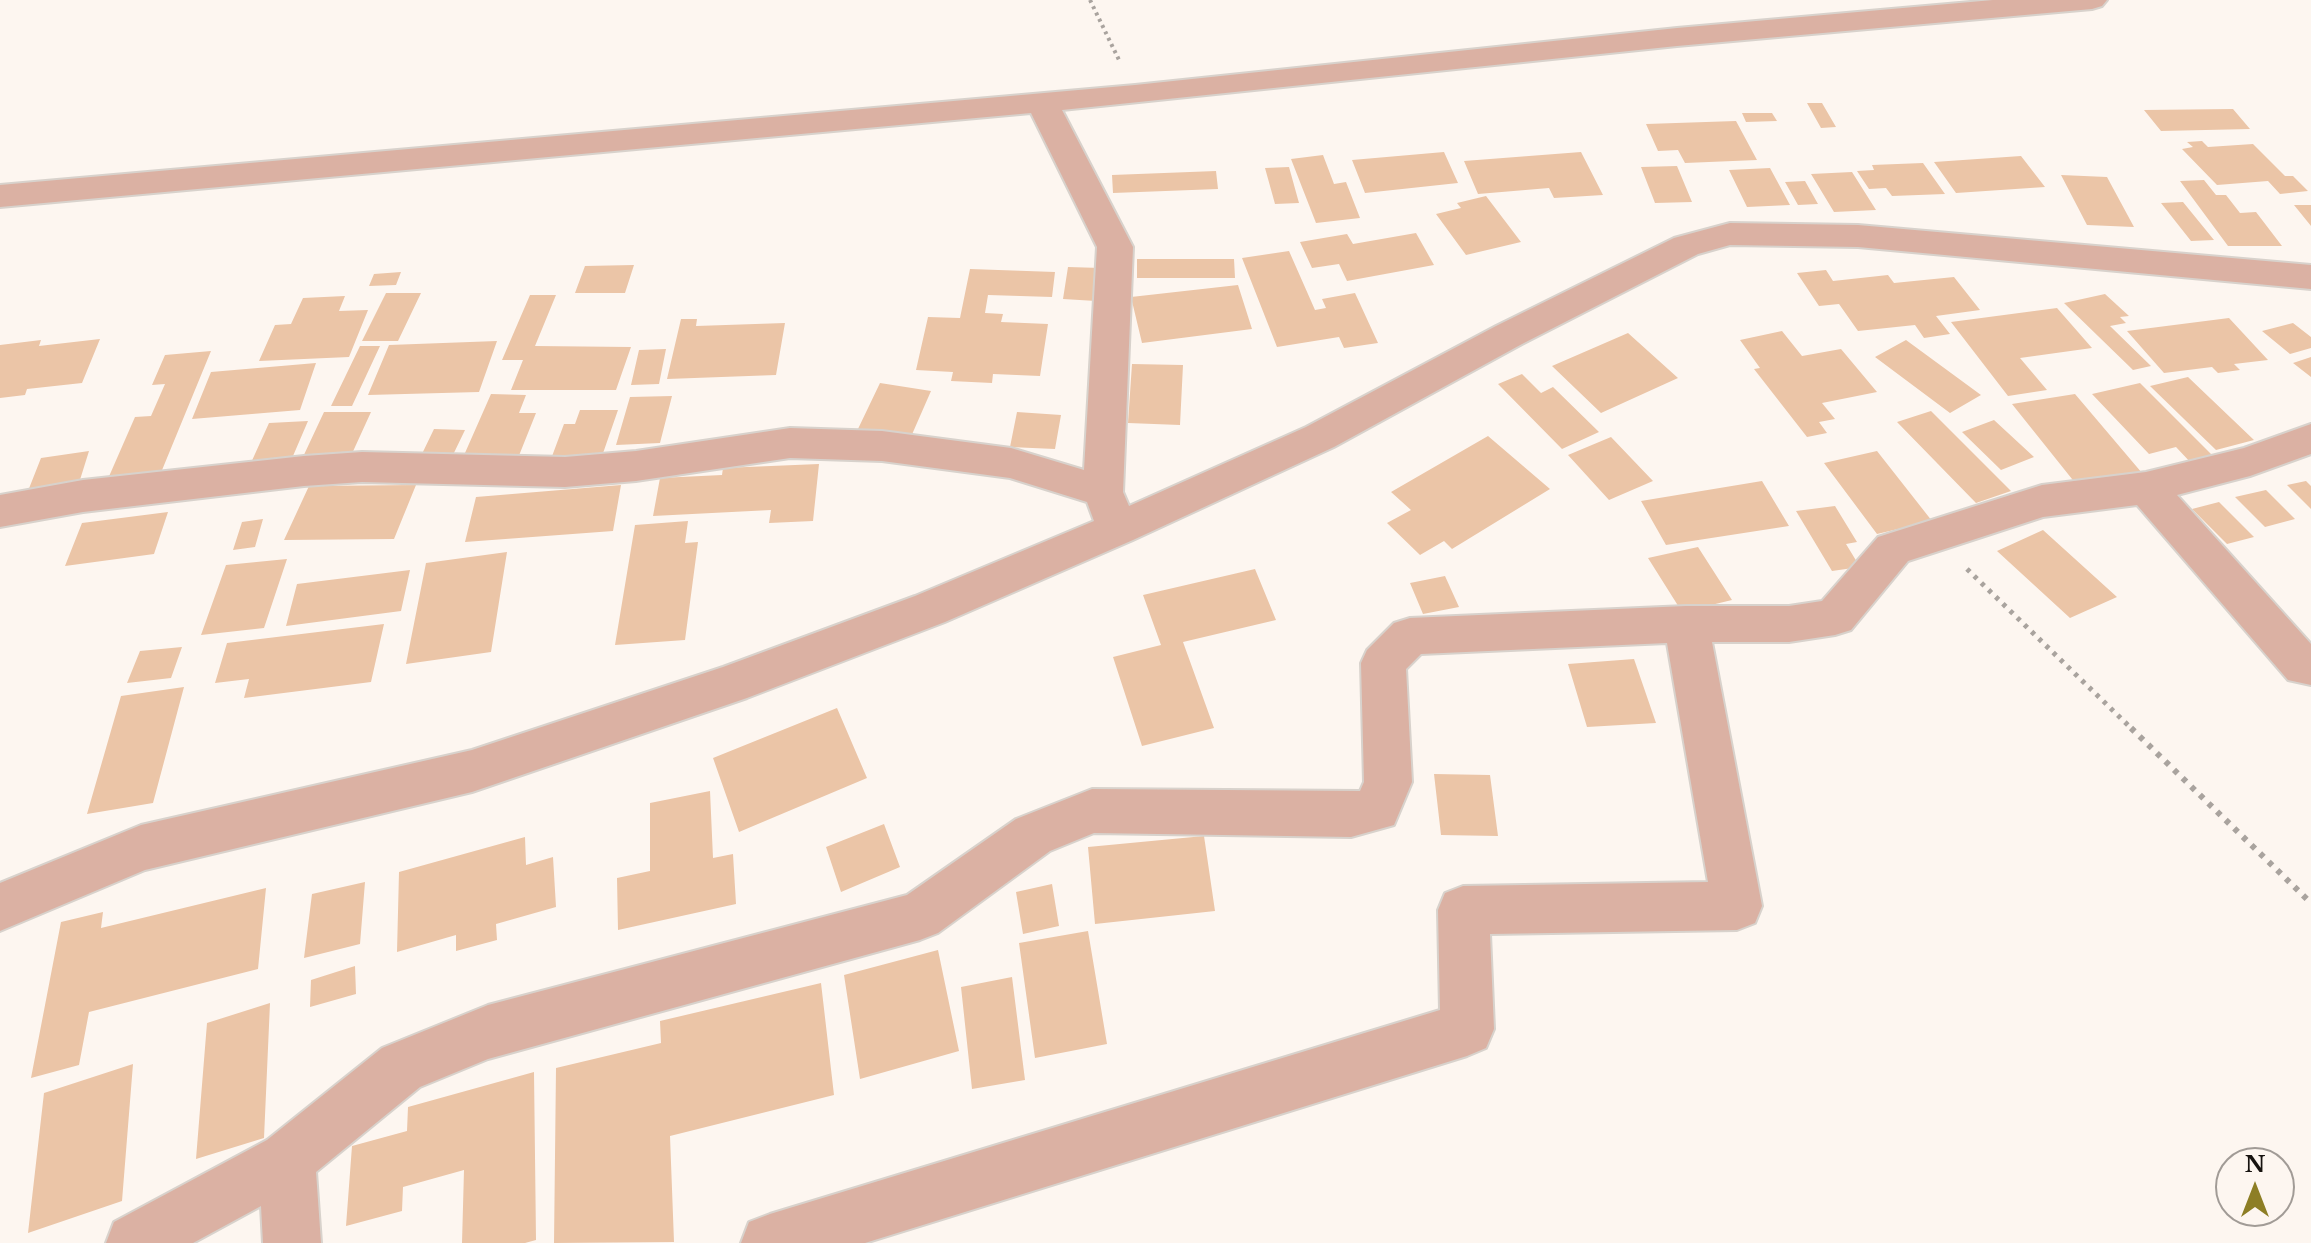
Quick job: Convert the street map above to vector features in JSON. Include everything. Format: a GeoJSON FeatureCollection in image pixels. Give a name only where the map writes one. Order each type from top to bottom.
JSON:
{"type":"FeatureCollection","features":[{"type":"Feature","properties":{"kind":"street"},"geometry":{"type":"LineString","coordinates":[[0,196],[1135,94],[1677,37],[2092,0]]}},
{"type":"Feature","properties":{"kind":"street"},"geometry":{"type":"LineString","coordinates":[[1041,101],[1115,247],[1110,511]]}},
{"type":"Feature","properties":{"kind":"street"},"geometry":{"type":"LineString","coordinates":[[0,907],[141,848],[472,771],[731,684],[930,609],[1110,511],[1320,437],[1509,335],[1686,246],[1730,234],[1858,236],[2311,277]]}},
{"type":"Feature","properties":{"kind":"street"},"geometry":{"type":"LineString","coordinates":[[135,1243],[287,1160],[401,1067],[488,1032],[920,916],[1033,835],[1092,811],[1351,815],[1377,810],[1388,782],[1383,663],[1410,636],[1686,624],[1789,624],[1835,617],[1893,549],[2042,501],[2146,488],[2250,461],[2311,439]]}},
{"type":"Feature","properties":{"kind":"street"},"geometry":{"type":"LineString","coordinates":[[0,511],[97,494],[304,471],[362,467],[565,472],[636,466],[790,443],[882,446],[1011,463],[1110,511]]}},
{"type":"Feature","properties":{"kind":"street"},"geometry":{"type":"LineString","coordinates":[[2146,488],[2304,667],[2311,666]]}},
{"type":"Feature","properties":{"kind":"street"},"geometry":{"type":"LineString","coordinates":[[770,1243],[1467,1029],[1463,910],[1737,906],[1686,624]]}},
{"type":"Feature","properties":{"kind":"street"},"geometry":{"type":"LineString","coordinates":[[287,1160],[292,1243]]}},
{"type":"Feature","properties":{"kind":"path"},"geometry":{"type":"LineString","coordinates":[[1090,0],[1135,94]]}},
{"type":"Feature","properties":{"kind":"path"},"geometry":{"type":"LineString","coordinates":[[1931,535],[2311,903]]}},
{"type":"Feature","properties":{"kind":"building"},"geometry":{"type":"Polygon","coordinates":[[[1807,103],[1822,103],[1836,127],[1821,128],[1807,103]]]}},
{"type":"Feature","properties":{"kind":"building"},"geometry":{"type":"Polygon","coordinates":[[[2233,109],[2250,129],[2161,131],[2144,110],[2233,109]]]}},
{"type":"Feature","properties":{"kind":"building"},"geometry":{"type":"Polygon","coordinates":[[[1742,113],[1772,113],[1777,121],[1746,122],[1742,113]]]}},
{"type":"Feature","properties":{"kind":"building"},"geometry":{"type":"Polygon","coordinates":[[[1736,121],[1757,160],[1685,163],[1678,150],[1658,151],[1646,124],[1736,121]]]}},
{"type":"Feature","properties":{"kind":"building"},"geometry":{"type":"Polygon","coordinates":[[[2202,141],[2208,147],[2253,144],[2285,176],[2293,176],[2308,191],[2280,194],[2268,181],[2217,185],[2182,149],[2193,147],[2187,142],[2202,141]]]}},
{"type":"Feature","properties":{"kind":"building"},"geometry":{"type":"Polygon","coordinates":[[[1444,152],[1458,183],[1365,193],[1352,160],[1444,152]]]}},
{"type":"Feature","properties":{"kind":"building"},"geometry":{"type":"Polygon","coordinates":[[[1581,152],[1603,195],[1554,198],[1549,188],[1478,194],[1464,161],[1581,152]]]}},
{"type":"Feature","properties":{"kind":"building"},"geometry":{"type":"Polygon","coordinates":[[[1323,155],[1334,184],[1346,182],[1360,218],[1316,223],[1291,159],[1323,155]]]}},
{"type":"Feature","properties":{"kind":"building"},"geometry":{"type":"Polygon","coordinates":[[[2021,156],[2045,187],[1956,193],[1934,162],[2021,156]]]}},
{"type":"Feature","properties":{"kind":"building"},"geometry":{"type":"Polygon","coordinates":[[[1923,163],[1945,194],[1892,196],[1886,188],[1869,189],[1857,171],[1874,170],[1872,165],[1923,163]]]}},
{"type":"Feature","properties":{"kind":"building"},"geometry":{"type":"Polygon","coordinates":[[[1677,166],[1692,202],[1655,203],[1641,167],[1677,166]]]}},
{"type":"Feature","properties":{"kind":"building"},"geometry":{"type":"Polygon","coordinates":[[[1289,167],[1299,203],[1275,204],[1265,168],[1289,167]]]}},
{"type":"Feature","properties":{"kind":"building"},"geometry":{"type":"Polygon","coordinates":[[[1770,168],[1790,205],[1747,207],[1729,170],[1770,168]]]}},
{"type":"Feature","properties":{"kind":"building"},"geometry":{"type":"Polygon","coordinates":[[[1216,171],[1218,189],[1113,193],[1112,175],[1216,171]]]}},
{"type":"Feature","properties":{"kind":"building"},"geometry":{"type":"Polygon","coordinates":[[[1852,172],[1876,210],[1834,212],[1811,174],[1852,172]]]}},
{"type":"Feature","properties":{"kind":"building"},"geometry":{"type":"Polygon","coordinates":[[[2061,175],[2107,177],[2134,227],[2087,225],[2061,175]]]}},
{"type":"Feature","properties":{"kind":"building"},"geometry":{"type":"Polygon","coordinates":[[[2204,180],[2216,195],[2226,195],[2240,213],[2256,212],[2282,246],[2228,246],[2180,181],[2204,180]]]}},
{"type":"Feature","properties":{"kind":"building"},"geometry":{"type":"Polygon","coordinates":[[[1805,181],[1818,204],[1798,205],[1785,182],[1805,181]]]}},
{"type":"Feature","properties":{"kind":"building"},"geometry":{"type":"Polygon","coordinates":[[[1486,196],[1521,242],[1466,255],[1436,214],[1461,208],[1457,203],[1486,196]]]}},
{"type":"Feature","properties":{"kind":"building"},"geometry":{"type":"Polygon","coordinates":[[[2183,202],[2214,240],[2191,241],[2161,203],[2183,202]]]}},
{"type":"Feature","properties":{"kind":"building"},"geometry":{"type":"Polygon","coordinates":[[[2294,205],[2311,205],[2311,226],[2294,205]]]}},
{"type":"Feature","properties":{"kind":"building"},"geometry":{"type":"Polygon","coordinates":[[[1416,233],[1434,265],[1347,281],[1339,264],[1312,268],[1300,242],[1347,234],[1353,244],[1416,233]]]}},
{"type":"Feature","properties":{"kind":"building"},"geometry":{"type":"Polygon","coordinates":[[[1289,251],[1315,310],[1326,308],[1322,299],[1355,293],[1378,343],[1344,348],[1339,337],[1277,347],[1242,258],[1289,251]]]}},
{"type":"Feature","properties":{"kind":"building"},"geometry":{"type":"Polygon","coordinates":[[[1137,259],[1234,259],[1235,278],[1137,278],[1137,259]]]}},
{"type":"Feature","properties":{"kind":"building"},"geometry":{"type":"Polygon","coordinates":[[[634,265],[625,293],[575,293],[585,266],[634,265]]]}},
{"type":"Feature","properties":{"kind":"building"},"geometry":{"type":"Polygon","coordinates":[[[1068,267],[1101,268],[1096,301],[1063,299],[1068,267]]]}},
{"type":"Feature","properties":{"kind":"building"},"geometry":{"type":"Polygon","coordinates":[[[970,269],[1055,272],[1052,297],[988,295],[985,313],[1003,314],[1001,322],[1048,324],[1040,376],[993,374],[992,383],[951,381],[953,372],[916,370],[928,317],[960,318],[970,269]]]}},
{"type":"Feature","properties":{"kind":"building"},"geometry":{"type":"Polygon","coordinates":[[[1826,270],[1833,281],[1888,275],[1894,283],[1954,277],[1980,310],[1936,316],[1950,334],[1924,338],[1915,325],[1858,331],[1839,304],[1819,306],[1797,273],[1826,270]]]}},
{"type":"Feature","properties":{"kind":"building"},"geometry":{"type":"Polygon","coordinates":[[[401,272],[396,285],[369,286],[374,274],[401,272]]]}},
{"type":"Feature","properties":{"kind":"building"},"geometry":{"type":"Polygon","coordinates":[[[1238,285],[1252,329],[1142,343],[1131,297],[1238,285]]]}},
{"type":"Feature","properties":{"kind":"building"},"geometry":{"type":"Polygon","coordinates":[[[386,293],[421,293],[398,341],[362,341],[386,293]]]}},
{"type":"Feature","properties":{"kind":"building"},"geometry":{"type":"Polygon","coordinates":[[[2105,294],[2129,316],[2120,317],[2126,323],[2110,326],[2151,366],[2133,370],[2064,303],[2105,294]]]}},
{"type":"Feature","properties":{"kind":"building"},"geometry":{"type":"Polygon","coordinates":[[[530,295],[556,295],[535,346],[631,347],[616,390],[511,390],[523,360],[502,360],[530,295]]]}},
{"type":"Feature","properties":{"kind":"building"},"geometry":{"type":"Polygon","coordinates":[[[345,296],[339,311],[368,310],[349,357],[259,361],[275,325],[291,324],[303,298],[345,296]]]}},
{"type":"Feature","properties":{"kind":"building"},"geometry":{"type":"Polygon","coordinates":[[[2057,308],[2092,348],[2020,358],[2047,390],[2008,396],[1951,322],[2057,308]]]}},
{"type":"Feature","properties":{"kind":"building"},"geometry":{"type":"Polygon","coordinates":[[[2229,318],[2268,360],[2234,364],[2240,370],[2218,373],[2212,367],[2164,373],[2127,331],[2229,318]]]}},
{"type":"Feature","properties":{"kind":"building"},"geometry":{"type":"Polygon","coordinates":[[[681,319],[697,319],[696,326],[785,323],[776,375],[667,379],[681,319]]]}},
{"type":"Feature","properties":{"kind":"building"},"geometry":{"type":"Polygon","coordinates":[[[2293,323],[2311,337],[2311,348],[2290,354],[2262,331],[2293,323]]]}},
{"type":"Feature","properties":{"kind":"building"},"geometry":{"type":"Polygon","coordinates":[[[1782,331],[1802,356],[1841,349],[1877,392],[1822,403],[1835,419],[1819,422],[1827,433],[1807,437],[1754,369],[1760,368],[1740,340],[1782,331]]]}},
{"type":"Feature","properties":{"kind":"building"},"geometry":{"type":"Polygon","coordinates":[[[1628,333],[1678,378],[1601,413],[1552,366],[1628,333]]]}},
{"type":"Feature","properties":{"kind":"building"},"geometry":{"type":"Polygon","coordinates":[[[100,339],[82,383],[27,389],[25,395],[0,398],[0,345],[41,340],[39,346],[100,339]]]}},
{"type":"Feature","properties":{"kind":"building"},"geometry":{"type":"Polygon","coordinates":[[[1906,340],[1981,395],[1950,413],[1875,357],[1906,340]]]}},
{"type":"Feature","properties":{"kind":"building"},"geometry":{"type":"Polygon","coordinates":[[[497,341],[479,392],[368,395],[389,345],[497,341]]]}},
{"type":"Feature","properties":{"kind":"building"},"geometry":{"type":"Polygon","coordinates":[[[360,346],[380,346],[352,406],[331,406],[360,346]]]}},
{"type":"Feature","properties":{"kind":"building"},"geometry":{"type":"Polygon","coordinates":[[[666,349],[659,384],[631,385],[639,350],[666,349]]]}},
{"type":"Feature","properties":{"kind":"building"},"geometry":{"type":"Polygon","coordinates":[[[211,351],[160,475],[107,481],[135,417],[151,416],[165,384],[152,385],[165,355],[211,351]]]}},
{"type":"Feature","properties":{"kind":"building"},"geometry":{"type":"Polygon","coordinates":[[[2311,357],[2311,377],[2293,363],[2311,357]]]}},
{"type":"Feature","properties":{"kind":"building"},"geometry":{"type":"Polygon","coordinates":[[[316,363],[300,410],[192,419],[211,372],[316,363]]]}},
{"type":"Feature","properties":{"kind":"building"},"geometry":{"type":"Polygon","coordinates":[[[1132,364],[1183,365],[1180,425],[1128,423],[1132,364]]]}},
{"type":"Feature","properties":{"kind":"building"},"geometry":{"type":"Polygon","coordinates":[[[1522,374],[1541,393],[1553,387],[1599,432],[1562,449],[1498,384],[1522,374]]]}},
{"type":"Feature","properties":{"kind":"building"},"geometry":{"type":"Polygon","coordinates":[[[2188,377],[2254,440],[2216,450],[2150,386],[2188,377]]]}},
{"type":"Feature","properties":{"kind":"building"},"geometry":{"type":"Polygon","coordinates":[[[880,383],[931,391],[910,439],[857,431],[880,383]]]}},
{"type":"Feature","properties":{"kind":"building"},"geometry":{"type":"Polygon","coordinates":[[[2140,383],[2216,459],[2192,464],[2176,447],[2149,454],[2092,394],[2140,383]]]}},
{"type":"Feature","properties":{"kind":"building"},"geometry":{"type":"Polygon","coordinates":[[[491,394],[526,395],[519,413],[536,413],[516,463],[461,462],[491,394]]]}},
{"type":"Feature","properties":{"kind":"building"},"geometry":{"type":"Polygon","coordinates":[[[2075,394],[2142,473],[2076,484],[2012,404],[2075,394]]]}},
{"type":"Feature","properties":{"kind":"building"},"geometry":{"type":"Polygon","coordinates":[[[672,396],[660,443],[616,445],[630,397],[672,396]]]}},
{"type":"Feature","properties":{"kind":"building"},"geometry":{"type":"Polygon","coordinates":[[[580,410],[618,410],[601,459],[551,459],[564,424],[575,424],[580,410]]]}},
{"type":"Feature","properties":{"kind":"building"},"geometry":{"type":"Polygon","coordinates":[[[1931,411],[2011,491],[1976,503],[1897,422],[1931,411]]]}},
{"type":"Feature","properties":{"kind":"building"},"geometry":{"type":"Polygon","coordinates":[[[324,412],[371,412],[350,458],[302,459],[324,412]]]}},
{"type":"Feature","properties":{"kind":"building"},"geometry":{"type":"Polygon","coordinates":[[[1017,412],[1061,415],[1055,449],[1010,447],[1017,412]]]}},
{"type":"Feature","properties":{"kind":"building"},"geometry":{"type":"Polygon","coordinates":[[[1994,420],[2034,457],[2001,470],[1962,432],[1994,420]]]}},
{"type":"Feature","properties":{"kind":"building"},"geometry":{"type":"Polygon","coordinates":[[[308,421],[290,463],[250,465],[269,423],[308,421]]]}},
{"type":"Feature","properties":{"kind":"building"},"geometry":{"type":"Polygon","coordinates":[[[434,429],[465,430],[451,459],[420,458],[434,429]]]}},
{"type":"Feature","properties":{"kind":"building"},"geometry":{"type":"Polygon","coordinates":[[[1488,436],[1550,489],[1452,549],[1444,541],[1420,555],[1387,523],[1411,510],[1391,492],[1488,436]]]}},
{"type":"Feature","properties":{"kind":"building"},"geometry":{"type":"Polygon","coordinates":[[[1611,437],[1653,481],[1609,500],[1568,455],[1611,437]]]}},
{"type":"Feature","properties":{"kind":"building"},"geometry":{"type":"Polygon","coordinates":[[[89,451],[79,483],[28,491],[41,458],[89,451]]]}},
{"type":"Feature","properties":{"kind":"building"},"geometry":{"type":"Polygon","coordinates":[[[1877,451],[1932,521],[1877,534],[1824,463],[1877,451]]]}},
{"type":"Feature","properties":{"kind":"building"},"geometry":{"type":"Polygon","coordinates":[[[819,464],[813,521],[769,523],[771,510],[653,516],[660,478],[722,475],[723,468],[819,464]]]}},
{"type":"Feature","properties":{"kind":"building"},"geometry":{"type":"Polygon","coordinates":[[[1762,481],[1789,526],[1666,545],[1641,501],[1762,481]]]}},
{"type":"Feature","properties":{"kind":"building"},"geometry":{"type":"Polygon","coordinates":[[[2306,481],[2311,486],[2311,509],[2287,485],[2306,481]]]}},
{"type":"Feature","properties":{"kind":"building"},"geometry":{"type":"Polygon","coordinates":[[[416,485],[394,539],[284,540],[309,486],[416,485]]]}},
{"type":"Feature","properties":{"kind":"building"},"geometry":{"type":"Polygon","coordinates":[[[621,485],[613,531],[465,542],[476,497],[621,485]]]}},
{"type":"Feature","properties":{"kind":"building"},"geometry":{"type":"Polygon","coordinates":[[[2266,490],[2295,519],[2265,527],[2235,497],[2266,490]]]}},
{"type":"Feature","properties":{"kind":"building"},"geometry":{"type":"Polygon","coordinates":[[[2219,502],[2254,537],[2227,544],[2192,509],[2219,502]]]}},
{"type":"Feature","properties":{"kind":"building"},"geometry":{"type":"Polygon","coordinates":[[[1835,506],[1857,542],[1846,544],[1860,567],[1832,571],[1796,511],[1835,506]]]}},
{"type":"Feature","properties":{"kind":"building"},"geometry":{"type":"Polygon","coordinates":[[[168,512],[154,554],[65,566],[82,523],[168,512]]]}},
{"type":"Feature","properties":{"kind":"building"},"geometry":{"type":"Polygon","coordinates":[[[263,519],[255,547],[233,550],[242,522],[263,519]]]}},
{"type":"Feature","properties":{"kind":"building"},"geometry":{"type":"Polygon","coordinates":[[[688,521],[685,543],[698,542],[685,640],[615,645],[635,525],[688,521]]]}},
{"type":"Feature","properties":{"kind":"building"},"geometry":{"type":"Polygon","coordinates":[[[2043,530],[2117,597],[2070,618],[1997,551],[2043,530]]]}},
{"type":"Feature","properties":{"kind":"building"},"geometry":{"type":"Polygon","coordinates":[[[1698,547],[1732,600],[1682,612],[1648,558],[1698,547]]]}},
{"type":"Feature","properties":{"kind":"building"},"geometry":{"type":"Polygon","coordinates":[[[507,552],[491,652],[406,664],[426,563],[507,552]]]}},
{"type":"Feature","properties":{"kind":"building"},"geometry":{"type":"Polygon","coordinates":[[[287,559],[264,628],[201,635],[226,565],[287,559]]]}},
{"type":"Feature","properties":{"kind":"building"},"geometry":{"type":"Polygon","coordinates":[[[1255,569],[1276,620],[1183,642],[1214,728],[1142,746],[1113,657],[1161,645],[1143,595],[1255,569]]]}},
{"type":"Feature","properties":{"kind":"building"},"geometry":{"type":"Polygon","coordinates":[[[410,570],[401,611],[286,626],[297,584],[410,570]]]}},
{"type":"Feature","properties":{"kind":"building"},"geometry":{"type":"Polygon","coordinates":[[[1445,576],[1459,607],[1423,614],[1410,583],[1445,576]]]}},
{"type":"Feature","properties":{"kind":"building"},"geometry":{"type":"Polygon","coordinates":[[[384,624],[371,682],[244,698],[249,679],[215,683],[227,643],[384,624]]]}},
{"type":"Feature","properties":{"kind":"building"},"geometry":{"type":"Polygon","coordinates":[[[182,647],[171,678],[127,683],[140,651],[182,647]]]}},
{"type":"Feature","properties":{"kind":"building"},"geometry":{"type":"Polygon","coordinates":[[[1634,659],[1656,723],[1587,727],[1568,664],[1634,659]]]}},
{"type":"Feature","properties":{"kind":"building"},"geometry":{"type":"Polygon","coordinates":[[[184,687],[153,803],[87,814],[121,696],[184,687]]]}},
{"type":"Feature","properties":{"kind":"building"},"geometry":{"type":"Polygon","coordinates":[[[837,708],[867,778],[739,832],[713,758],[837,708]]]}},
{"type":"Feature","properties":{"kind":"building"},"geometry":{"type":"Polygon","coordinates":[[[1434,774],[1490,775],[1498,836],[1441,835],[1434,774]]]}},
{"type":"Feature","properties":{"kind":"building"},"geometry":{"type":"Polygon","coordinates":[[[710,791],[713,858],[733,854],[736,904],[618,930],[617,878],[650,871],[650,803],[710,791]]]}},
{"type":"Feature","properties":{"kind":"building"},"geometry":{"type":"Polygon","coordinates":[[[884,824],[900,867],[841,892],[826,847],[884,824]]]}},
{"type":"Feature","properties":{"kind":"building"},"geometry":{"type":"Polygon","coordinates":[[[1204,836],[1215,911],[1095,924],[1088,847],[1204,836]]]}},
{"type":"Feature","properties":{"kind":"building"},"geometry":{"type":"Polygon","coordinates":[[[525,837],[526,865],[553,857],[556,907],[496,924],[497,940],[456,951],[456,935],[397,952],[399,872],[525,837]]]}},
{"type":"Feature","properties":{"kind":"building"},"geometry":{"type":"Polygon","coordinates":[[[365,882],[360,944],[304,958],[312,894],[365,882]]]}},
{"type":"Feature","properties":{"kind":"building"},"geometry":{"type":"Polygon","coordinates":[[[1052,884],[1059,926],[1023,934],[1016,892],[1052,884]]]}},
{"type":"Feature","properties":{"kind":"building"},"geometry":{"type":"Polygon","coordinates":[[[266,888],[258,969],[89,1012],[79,1065],[31,1078],[61,922],[103,912],[101,928],[266,888]]]}},
{"type":"Feature","properties":{"kind":"building"},"geometry":{"type":"Polygon","coordinates":[[[1088,931],[1107,1044],[1035,1058],[1019,943],[1088,931]]]}},
{"type":"Feature","properties":{"kind":"building"},"geometry":{"type":"Polygon","coordinates":[[[938,950],[959,1051],[860,1079],[844,975],[938,950]]]}},
{"type":"Feature","properties":{"kind":"building"},"geometry":{"type":"Polygon","coordinates":[[[355,966],[356,994],[310,1007],[311,980],[355,966]]]}},
{"type":"Feature","properties":{"kind":"building"},"geometry":{"type":"Polygon","coordinates":[[[1012,977],[1025,1080],[972,1089],[961,987],[1012,977]]]}},
{"type":"Feature","properties":{"kind":"building"},"geometry":{"type":"Polygon","coordinates":[[[821,983],[834,1095],[670,1136],[674,1242],[554,1243],[556,1068],[661,1043],[660,1021],[821,983]]]}},
{"type":"Feature","properties":{"kind":"building"},"geometry":{"type":"Polygon","coordinates":[[[270,1003],[264,1138],[196,1159],[207,1023],[270,1003]]]}},
{"type":"Feature","properties":{"kind":"building"},"geometry":{"type":"Polygon","coordinates":[[[133,1064],[122,1201],[28,1233],[44,1093],[133,1064]]]}},
{"type":"Feature","properties":{"kind":"building"},"geometry":{"type":"Polygon","coordinates":[[[534,1072],[536,1240],[525,1243],[462,1243],[464,1170],[403,1187],[402,1211],[346,1226],[352,1146],[407,1131],[408,1107],[534,1072]]]}}]}
